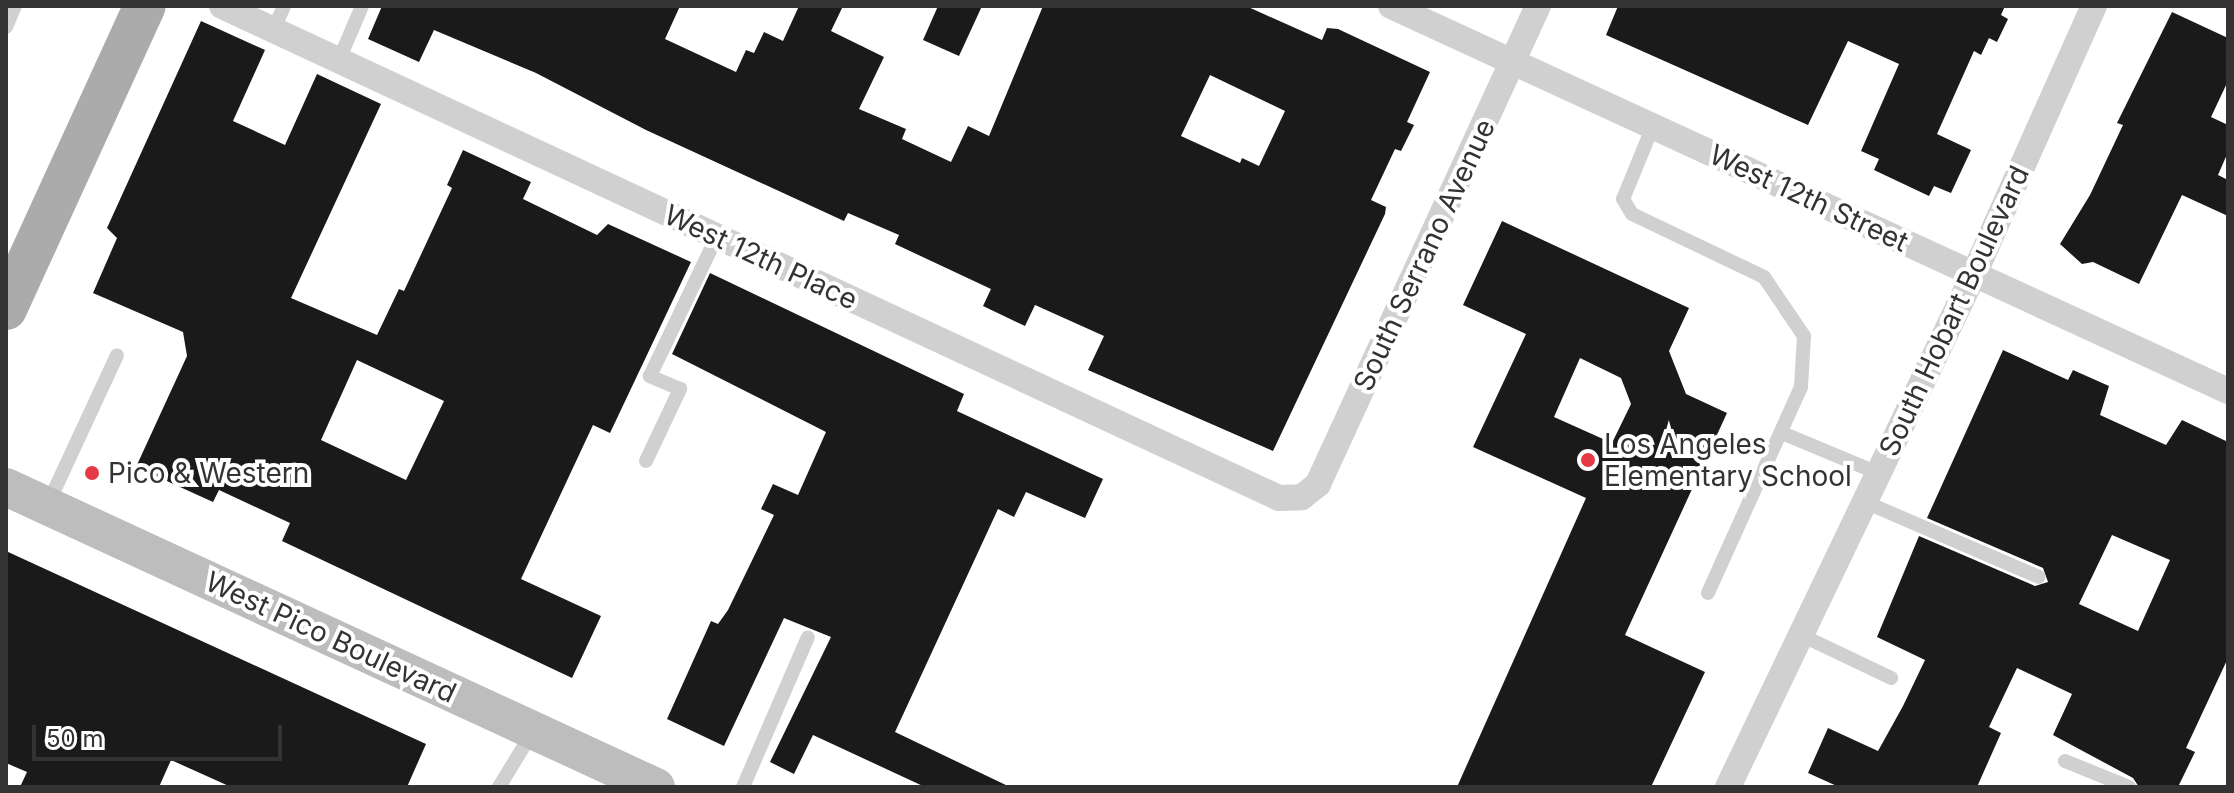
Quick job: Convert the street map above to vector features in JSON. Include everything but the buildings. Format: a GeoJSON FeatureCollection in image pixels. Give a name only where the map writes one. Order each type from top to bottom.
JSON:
{"type":"FeatureCollection","features":[{"type":"Feature","properties":{"kind":"main road"},"geometry":{"type":"LineString","coordinates":[[6,309],[145,6]]}},
{"type":"Feature","properties":{"kind":"main road","name":"West Pico Boulevard"},"geometry":{"type":"LineString","coordinates":[[6,487],[656,787]]}},
{"type":"Feature","properties":{"kind":"street","name":"West 12th Place"},"geometry":{"type":"LineString","coordinates":[[222,6],[278,18],[339,60],[1279,498],[1302,497]]}},
{"type":"Feature","properties":{"kind":"street","name":"West 12th Street"},"geometry":{"type":"LineString","coordinates":[[1391,6],[2228,391]]}},
{"type":"Feature","properties":{"kind":"street","name":"South Serrano Avenue"},"geometry":{"type":"LineString","coordinates":[[1302,497],[1318,484],[1538,6]]}},
{"type":"Feature","properties":{"kind":"street","name":"South Hobart Boulevard"},"geometry":{"type":"LineString","coordinates":[[1728,787],[1974,274],[2094,6]]}},
{"type":"Feature","properties":{"kind":"lane"},"geometry":{"type":"LineString","coordinates":[[6,27],[15,6]]}},
{"type":"Feature","properties":{"kind":"lane"},"geometry":{"type":"LineString","coordinates":[[339,60],[362,6]]}},
{"type":"Feature","properties":{"kind":"lane"},"geometry":{"type":"LineString","coordinates":[[1653,126],[1623,199],[1632,214],[1764,277],[1804,336],[1801,387],[1708,593]]}},
{"type":"Feature","properties":{"kind":"lane"},"geometry":{"type":"LineString","coordinates":[[646,461],[680,389],[650,376],[717,236]]}},
{"type":"Feature","properties":{"kind":"lane"},"geometry":{"type":"LineString","coordinates":[[47,506],[117,355]]}},
{"type":"Feature","properties":{"kind":"lane"},"geometry":{"type":"LineString","coordinates":[[1782,433],[1878,473]]}},
{"type":"Feature","properties":{"kind":"lane"},"geometry":{"type":"LineString","coordinates":[[1865,502],[2039,577]]}},
{"type":"Feature","properties":{"kind":"lane"},"geometry":{"type":"LineString","coordinates":[[1801,635],[1891,678]]}},
{"type":"Feature","properties":{"kind":"lane"},"geometry":{"type":"LineString","coordinates":[[743,787],[808,637]]}},
{"type":"Feature","properties":{"kind":"lane"},"geometry":{"type":"LineString","coordinates":[[499,787],[533,730]]}},
{"type":"Feature","properties":{"kind":"lane"},"geometry":{"type":"LineString","coordinates":[[2065,761],[2129,787]]}},
{"type":"Feature","properties":{"kind":"place","name":"Los Angeles Elementary School"},"geometry":{"type":"Point","coordinates":[1588,460]}},
{"type":"Feature","properties":{"kind":"place","name":"Pico & Western"},"geometry":{"type":"Point","coordinates":[92,473]}}]}
